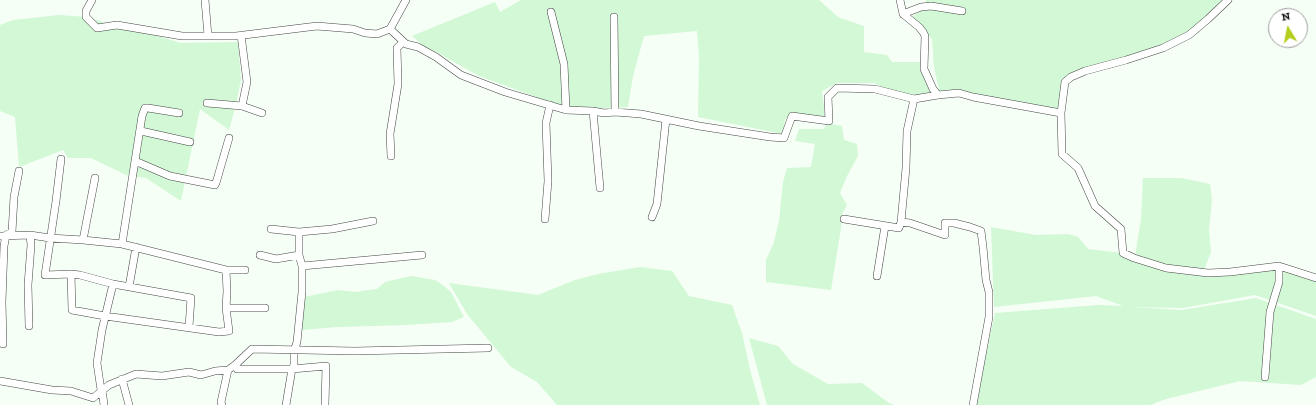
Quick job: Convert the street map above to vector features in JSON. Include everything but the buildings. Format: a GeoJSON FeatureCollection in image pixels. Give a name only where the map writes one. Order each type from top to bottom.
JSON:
{"type":"FeatureCollection","features":[{"type":"Feature","properties":{"kind":"street"},"geometry":{"type":"LineString","coordinates":[[92,0],[86,11],[86,17],[97,28],[117,25],[182,36],[241,36],[317,26],[353,29],[365,33],[377,34],[390,29],[406,0]]}},
{"type":"Feature","properties":{"kind":"street"},"geometry":{"type":"LineString","coordinates":[[205,0],[208,36]]}},
{"type":"Feature","properties":{"kind":"street"},"geometry":{"type":"LineString","coordinates":[[900,0],[903,14],[919,27],[925,36],[924,69],[933,89],[938,95]]}},
{"type":"Feature","properties":{"kind":"street"},"geometry":{"type":"LineString","coordinates":[[1228,0],[1189,35],[1163,48],[1085,71],[1066,82],[1061,113],[1062,154],[1078,168],[1095,206],[1121,229],[1123,253],[1166,268],[1208,273],[1279,266],[1316,278]]}},
{"type":"Feature","properties":{"kind":"street"},"geometry":{"type":"LineString","coordinates":[[903,14],[921,7],[932,6],[962,12]]}},
{"type":"Feature","properties":{"kind":"street"},"geometry":{"type":"LineString","coordinates":[[551,12],[564,64],[566,110]]}},
{"type":"Feature","properties":{"kind":"street"},"geometry":{"type":"LineString","coordinates":[[614,17],[615,112]]}},
{"type":"Feature","properties":{"kind":"street"},"geometry":{"type":"LineString","coordinates":[[390,29],[406,44],[418,47],[436,57],[461,75],[505,92],[566,110],[641,114],[699,126],[733,130],[770,137],[784,138],[792,116],[829,121],[828,97],[837,88],[875,89],[914,99],[959,93],[973,97],[1061,113]]}},
{"type":"Feature","properties":{"kind":"street"},"geometry":{"type":"LineString","coordinates":[[241,36],[246,82],[242,106]]}},
{"type":"Feature","properties":{"kind":"street"},"geometry":{"type":"LineString","coordinates":[[391,156],[390,134],[398,84],[397,48],[403,42]]}},
{"type":"Feature","properties":{"kind":"street"},"geometry":{"type":"LineString","coordinates":[[844,219],[899,228],[901,222],[906,168],[907,131],[914,99]]}},
{"type":"Feature","properties":{"kind":"street"},"geometry":{"type":"LineString","coordinates":[[208,103],[242,106],[262,113]]}},
{"type":"Feature","properties":{"kind":"street"},"geometry":{"type":"LineString","coordinates":[[545,219],[548,181],[546,123],[550,105]]}},
{"type":"Feature","properties":{"kind":"street"},"geometry":{"type":"LineString","coordinates":[[122,244],[141,131],[142,116],[145,108],[179,113]]}},
{"type":"Feature","properties":{"kind":"street"},"geometry":{"type":"LineString","coordinates":[[593,111],[600,188]]}},
{"type":"Feature","properties":{"kind":"street"},"geometry":{"type":"LineString","coordinates":[[652,217],[657,204],[666,119]]}},
{"type":"Feature","properties":{"kind":"street"},"geometry":{"type":"LineString","coordinates":[[141,131],[190,142]]}},
{"type":"Feature","properties":{"kind":"street"},"geometry":{"type":"LineString","coordinates":[[135,161],[170,176],[215,184],[229,138]]}},
{"type":"Feature","properties":{"kind":"street"},"geometry":{"type":"LineString","coordinates":[[61,159],[45,275],[71,274],[113,284],[191,298],[189,327]]}},
{"type":"Feature","properties":{"kind":"street"},"geometry":{"type":"LineString","coordinates":[[3,235],[12,232],[14,203],[19,171]]}},
{"type":"Feature","properties":{"kind":"street"},"geometry":{"type":"LineString","coordinates":[[83,240],[95,178]]}},
{"type":"Feature","properties":{"kind":"street"},"geometry":{"type":"LineString","coordinates":[[271,229],[299,232],[332,229],[373,221]]}},
{"type":"Feature","properties":{"kind":"street"},"geometry":{"type":"LineString","coordinates":[[901,222],[910,223],[945,235],[946,223],[954,223],[981,231],[984,247],[986,280],[989,292],[989,317],[973,405]]}},
{"type":"Feature","properties":{"kind":"street"},"geometry":{"type":"LineString","coordinates":[[877,276],[885,226]]}},
{"type":"Feature","properties":{"kind":"street"},"geometry":{"type":"LineString","coordinates":[[286,405],[294,365],[294,351],[297,342],[302,292],[302,266],[299,255],[299,232]]}},
{"type":"Feature","properties":{"kind":"street"},"geometry":{"type":"LineString","coordinates":[[3,235],[30,235],[122,244],[226,270],[245,270]]}},
{"type":"Feature","properties":{"kind":"street"},"geometry":{"type":"LineString","coordinates":[[3,235],[3,344]]}},
{"type":"Feature","properties":{"kind":"street"},"geometry":{"type":"LineString","coordinates":[[29,326],[28,285],[31,245],[30,235]]}},
{"type":"Feature","properties":{"kind":"street"},"geometry":{"type":"LineString","coordinates":[[129,287],[136,247]]}},
{"type":"Feature","properties":{"kind":"street"},"geometry":{"type":"LineString","coordinates":[[260,255],[276,259],[299,255]]}},
{"type":"Feature","properties":{"kind":"street"},"geometry":{"type":"LineString","coordinates":[[302,266],[422,255]]}},
{"type":"Feature","properties":{"kind":"street"},"geometry":{"type":"LineString","coordinates":[[1265,378],[1270,312],[1279,282],[1279,266]]}},
{"type":"Feature","properties":{"kind":"street"},"geometry":{"type":"LineString","coordinates":[[71,274],[72,310],[219,332],[229,331],[226,308],[226,270]]}},
{"type":"Feature","properties":{"kind":"street"},"geometry":{"type":"LineString","coordinates":[[104,405],[97,363],[105,316],[113,284]]}},
{"type":"Feature","properties":{"kind":"street"},"geometry":{"type":"LineString","coordinates":[[226,308],[266,308]]}},
{"type":"Feature","properties":{"kind":"street"},"geometry":{"type":"LineString","coordinates":[[0,381],[52,390],[71,391],[93,398],[102,390],[122,379],[136,374],[162,376],[189,372],[201,375],[215,371],[228,370],[235,366],[252,349],[355,351],[488,348]]}},
{"type":"Feature","properties":{"kind":"street"},"geometry":{"type":"LineString","coordinates":[[235,366],[237,369],[292,369],[326,366],[325,405]]}},
{"type":"Feature","properties":{"kind":"street"},"geometry":{"type":"LineString","coordinates":[[222,405],[221,402],[228,370]]}},
{"type":"Feature","properties":{"kind":"street"},"geometry":{"type":"LineString","coordinates":[[122,379],[129,405]]}},
{"type":"Feature","properties":{"kind":"green space"},"geometry":{"type":"Polygon","coordinates":[[[521,0],[819,0],[838,17],[864,26],[864,52],[887,55],[892,62],[926,62],[925,71],[934,97],[915,102],[874,83],[837,83],[822,91],[825,117],[801,114],[792,115],[785,119],[783,134],[698,117],[699,57],[697,31],[644,36],[633,76],[628,107],[569,109],[479,76],[425,47],[412,36],[495,2],[500,12],[521,0]]]}},
{"type":"Feature","properties":{"kind":"green space"},"geometry":{"type":"Polygon","coordinates":[[[926,0],[1228,0],[1198,33],[1144,54],[1088,67],[1061,83],[1060,109],[956,91],[940,95],[934,67],[932,39],[910,18],[926,9],[926,0]]]}},
{"type":"Feature","properties":{"kind":"green space"},"geometry":{"type":"Polygon","coordinates":[[[59,15],[88,17],[108,24],[131,28],[181,43],[238,42],[241,80],[229,130],[200,109],[181,201],[146,178],[126,175],[91,158],[68,158],[63,150],[19,167],[15,117],[0,111],[0,25],[13,20],[59,15]]]}},
{"type":"Feature","properties":{"kind":"green space"},"geometry":{"type":"Polygon","coordinates":[[[827,123],[842,126],[844,140],[857,144],[858,156],[840,193],[847,205],[841,216],[841,228],[831,290],[766,282],[766,260],[774,242],[779,221],[783,182],[787,168],[811,167],[815,144],[795,141],[799,129],[824,129],[827,123]]]}},
{"type":"Feature","properties":{"kind":"green space"},"geometry":{"type":"Polygon","coordinates":[[[1143,178],[1181,178],[1210,184],[1212,200],[1209,230],[1211,252],[1204,270],[1168,267],[1135,257],[1141,219],[1143,178]]]}},
{"type":"Feature","properties":{"kind":"green space"},"geometry":{"type":"Polygon","coordinates":[[[991,227],[1036,235],[1068,234],[1078,237],[1088,249],[1122,253],[1169,271],[1279,268],[1316,280],[1316,316],[1255,295],[1183,308],[1132,307],[1182,310],[1256,298],[1316,319],[1316,377],[1301,385],[1240,381],[1166,399],[1150,405],[975,405],[995,313],[1099,305],[1123,306],[1096,296],[994,307],[991,227]]]}},
{"type":"Feature","properties":{"kind":"green space"},"geometry":{"type":"Polygon","coordinates":[[[640,267],[672,271],[689,296],[732,305],[742,333],[750,370],[760,405],[557,405],[537,382],[511,367],[467,314],[449,283],[538,295],[575,280],[598,274],[640,267]]]}},
{"type":"Feature","properties":{"kind":"green space"},"geometry":{"type":"Polygon","coordinates":[[[411,276],[435,280],[440,283],[451,292],[464,317],[452,322],[302,330],[304,297],[338,290],[355,292],[377,289],[385,282],[411,276]]]}},
{"type":"Feature","properties":{"kind":"green space"},"geometry":{"type":"Polygon","coordinates":[[[749,338],[778,346],[793,364],[828,384],[862,383],[894,405],[767,405],[749,338]]]}}]}
